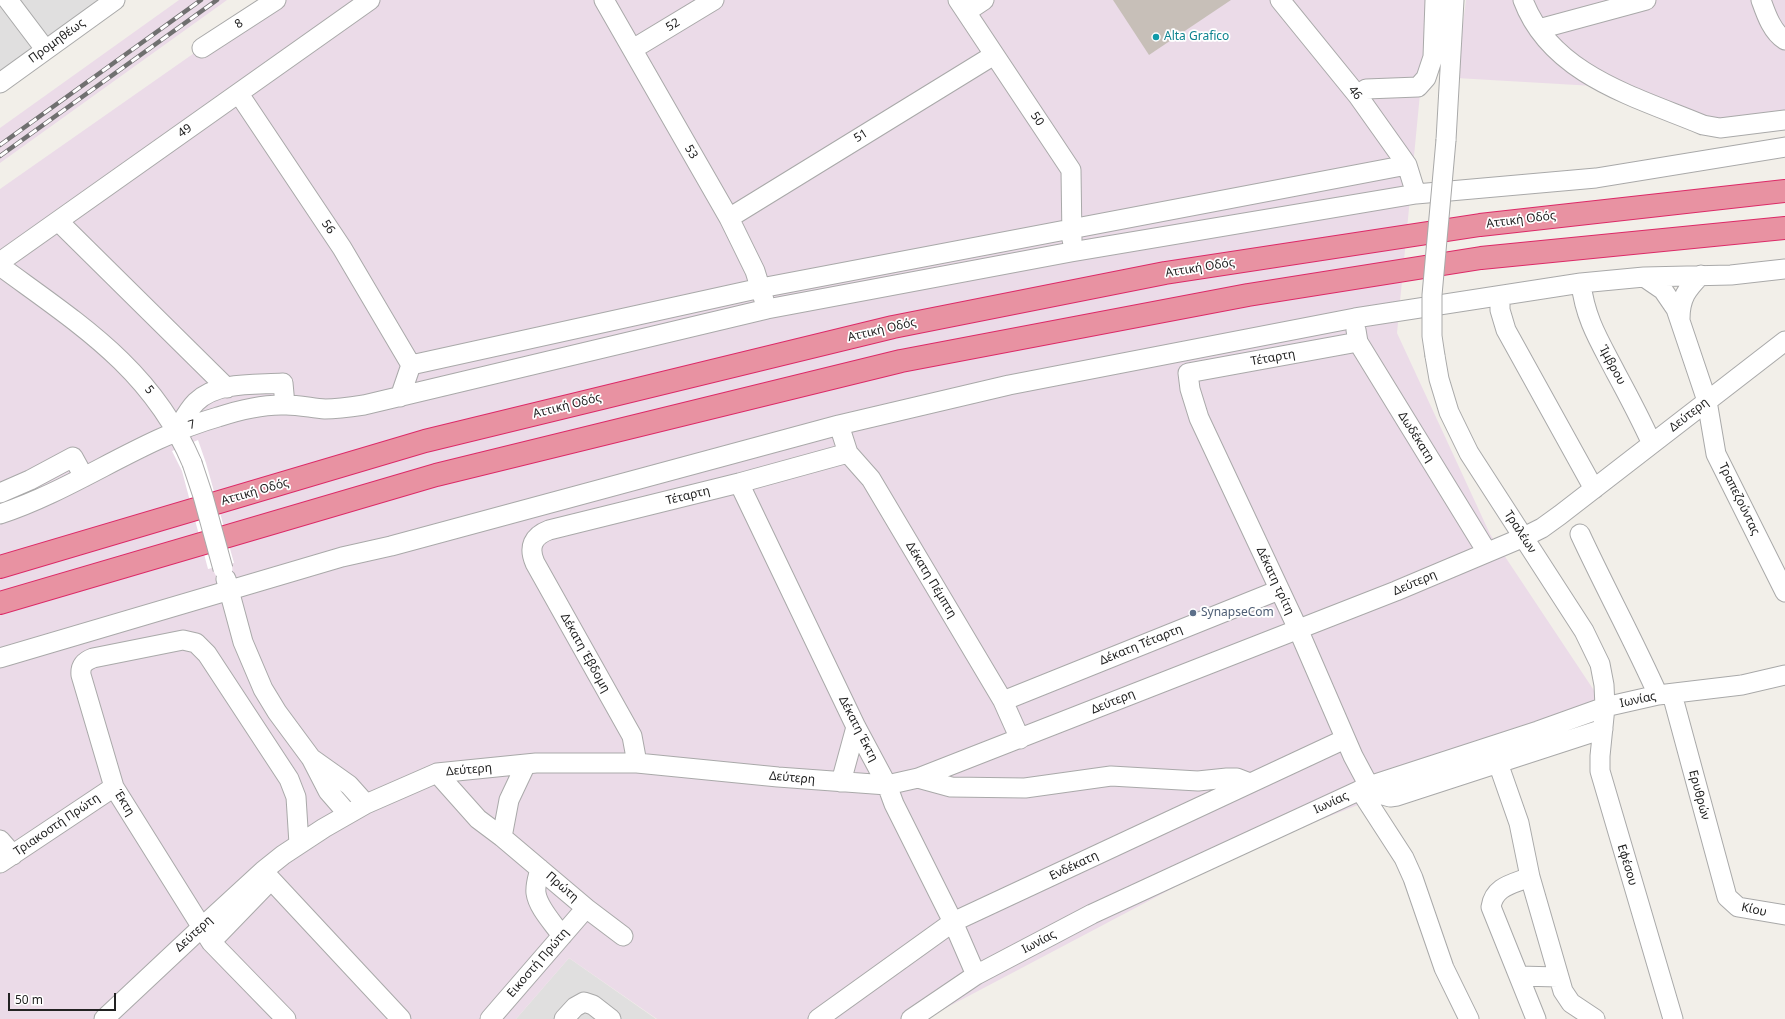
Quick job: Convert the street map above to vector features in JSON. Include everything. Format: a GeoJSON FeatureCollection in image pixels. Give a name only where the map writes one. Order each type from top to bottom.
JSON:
{"type":"FeatureCollection","features":[{"type":"Feature","properties":{"kind":"highway","name":"Αττική Οδός"},"geometry":{"type":"LineString","coordinates":[[0,567],[425,441],[893,327],[1165,273],[1465,228],[1591,212],[1785,191]]}},
{"type":"Feature","properties":{"kind":"highway"},"geometry":{"type":"LineString","coordinates":[[0,603],[436,475],[901,361],[1248,295],[1481,258],[1785,228]]}},
{"type":"Feature","properties":{"kind":"street"},"geometry":{"type":"LineString","coordinates":[[8,0],[45,50]]}},
{"type":"Feature","properties":{"kind":"street","name":"Προμηθέως"},"geometry":{"type":"LineString","coordinates":[[0,83],[114,0]]}},
{"type":"Feature","properties":{"kind":"street","name":"8"},"geometry":{"type":"LineString","coordinates":[[202,48],[276,0]]}},
{"type":"Feature","properties":{"kind":"street","name":"49"},"geometry":{"type":"LineString","coordinates":[[0,262],[370,0]]}},
{"type":"Feature","properties":{"kind":"street","name":"53"},"geometry":{"type":"LineString","coordinates":[[604,0],[729,218],[755,271],[767,309]]}},
{"type":"Feature","properties":{"kind":"street","name":"52"},"geometry":{"type":"LineString","coordinates":[[633,49],[714,0]]}},
{"type":"Feature","properties":{"kind":"street"},"geometry":{"type":"LineString","coordinates":[[962,6],[984,0]]}},
{"type":"Feature","properties":{"kind":"street","name":"46"},"geometry":{"type":"LineString","coordinates":[[1280,0],[1358,96],[1407,165],[1416,194]]}},
{"type":"Feature","properties":{"kind":"street"},"geometry":{"type":"LineString","coordinates":[[1358,96],[1366,89],[1418,87],[1426,78],[1433,57],[1436,0]]}},
{"type":"Feature","properties":{"kind":"street","name":"Τραλέων"},"geometry":{"type":"LineString","coordinates":[[1454,0],[1446,140],[1432,295],[1432,336],[1443,394],[1458,432],[1482,475],[1524,537],[1593,648],[1602,671],[1605,707]]}},
{"type":"Feature","properties":{"kind":"street"},"geometry":{"type":"LineString","coordinates":[[1524,0],[1539,29],[1557,50],[1577,68],[1597,81],[1702,125],[1720,128],[1785,120]]}},
{"type":"Feature","properties":{"kind":"street"},"geometry":{"type":"LineString","coordinates":[[1539,29],[1646,0]]}},
{"type":"Feature","properties":{"kind":"street"},"geometry":{"type":"LineString","coordinates":[[1761,0],[1766,15],[1780,37],[1785,40]]}},
{"type":"Feature","properties":{"kind":"street","name":"50"},"geometry":{"type":"LineString","coordinates":[[962,6],[1071,170],[1071,252]]}},
{"type":"Feature","properties":{"kind":"street","name":"51"},"geometry":{"type":"LineString","coordinates":[[729,218],[994,55]]}},
{"type":"Feature","properties":{"kind":"street","name":"56"},"geometry":{"type":"LineString","coordinates":[[239,94],[342,248],[411,365]]}},
{"type":"Feature","properties":{"kind":"street","name":"7"},"geometry":{"type":"LineString","coordinates":[[0,514],[39,499],[177,430],[262,406],[285,405],[326,409],[346,408],[400,397],[767,309],[1071,252],[1416,194],[1596,178],[1785,147]]}},
{"type":"Feature","properties":{"kind":"street"},"geometry":{"type":"LineString","coordinates":[[400,397],[411,365],[760,288],[1407,165]]}},
{"type":"Feature","properties":{"kind":"street"},"geometry":{"type":"LineString","coordinates":[[58,221],[227,388]]}},
{"type":"Feature","properties":{"kind":"street","name":"5"},"geometry":{"type":"LineString","coordinates":[[0,266],[80,325],[118,357],[150,391],[177,430],[192,463],[203,496],[229,590]]}},
{"type":"Feature","properties":{"kind":"street"},"geometry":{"type":"LineString","coordinates":[[0,658],[342,557],[399,544],[839,425],[1009,385],[1355,318],[1581,283],[1644,277],[1731,275],[1785,269]]}},
{"type":"Feature","properties":{"kind":"street"},"geometry":{"type":"LineString","coordinates":[[1680,319],[1681,300],[1701,275]]}},
{"type":"Feature","properties":{"kind":"street","name":"Τραπεζούντας"},"geometry":{"type":"LineString","coordinates":[[1644,277],[1664,290],[1671,300],[1680,319],[1707,401],[1716,454],[1785,592]]}},
{"type":"Feature","properties":{"kind":"street","name":"Ίμβρου"},"geometry":{"type":"LineString","coordinates":[[1581,283],[1583,302],[1590,325],[1631,400],[1652,444]]}},
{"type":"Feature","properties":{"kind":"street"},"geometry":{"type":"LineString","coordinates":[[1500,296],[1500,310],[1506,330],[1594,489]]}},
{"type":"Feature","properties":{"kind":"street","name":"Δωδέκατη"},"geometry":{"type":"LineString","coordinates":[[1355,318],[1358,342],[1487,552]]}},
{"type":"Feature","properties":{"kind":"street","name":"Δεύτερη"},"geometry":{"type":"LineString","coordinates":[[104,1019],[206,935],[300,844],[366,804],[437,773],[526,764],[636,763],[887,785],[918,778],[1396,592],[1542,528],[1785,340]]}},
{"type":"Feature","properties":{"kind":"street","name":"Τέταρτη"},"geometry":{"type":"LineString","coordinates":[[1188,373],[1358,342]]}},
{"type":"Feature","properties":{"kind":"street","name":"Δέκατη τρίτη"},"geometry":{"type":"LineString","coordinates":[[1188,373],[1190,389],[1200,418],[1298,629],[1345,739],[1364,788],[1414,878],[1444,968],[1469,1019]]}},
{"type":"Feature","properties":{"kind":"street"},"geometry":{"type":"LineString","coordinates":[[177,430],[196,402],[206,394],[227,388],[283,383],[285,405]]}},
{"type":"Feature","properties":{"kind":"street","name":"Δέκατη Πέμπτη"},"geometry":{"type":"LineString","coordinates":[[839,425],[848,453],[871,479],[1003,701],[1020,739]]}},
{"type":"Feature","properties":{"kind":"street","name":"Τέταρτη"},"geometry":{"type":"LineString","coordinates":[[532,544],[535,538],[541,533],[549,530],[739,483],[848,453]]}},
{"type":"Feature","properties":{"kind":"street"},"geometry":{"type":"LineString","coordinates":[[0,493],[30,480],[73,457],[84,477]]}},
{"type":"Feature","properties":{"kind":"street","name":"Δέκατη Έκτη"},"geometry":{"type":"LineString","coordinates":[[739,483],[856,727],[887,785],[894,804],[953,922],[976,975]]}},
{"type":"Feature","properties":{"kind":"street","name":"Ερυθρών"},"geometry":{"type":"LineString","coordinates":[[1580,534],[1601,579],[1631,636],[1665,695],[1727,897]]}},
{"type":"Feature","properties":{"kind":"street","name":"Δέκατη Έβδομη"},"geometry":{"type":"LineString","coordinates":[[532,544],[532,556],[535,563],[632,736],[636,763]]}},
{"type":"Feature","properties":{"kind":"street"},"geometry":{"type":"LineString","coordinates":[[229,590],[243,642],[263,688],[277,712],[311,758],[328,791],[348,814]]}},
{"type":"Feature","properties":{"kind":"street","name":"Δέκατη Τέταρτη"},"geometry":{"type":"LineString","coordinates":[[1003,701],[1280,590]]}},
{"type":"Feature","properties":{"kind":"street","name":"Έκτη"},"geometry":{"type":"LineString","coordinates":[[286,1019],[206,935],[114,787],[81,675],[80,669],[87,660],[183,640],[190,641],[199,646],[207,654],[293,787],[297,805],[300,844]]}},
{"type":"Feature","properties":{"kind":"street","name":"Ιωνίας"},"geometry":{"type":"LineString","coordinates":[[911,1019],[976,975],[1092,914],[1364,788],[1538,731],[1605,707],[1665,695],[1742,685],[1785,675]]}},
{"type":"Feature","properties":{"kind":"street","name":"Εφέσου"},"geometry":{"type":"LineString","coordinates":[[1605,707],[1600,756],[1600,771],[1604,790],[1673,1019]]}},
{"type":"Feature","properties":{"kind":"street"},"geometry":{"type":"LineString","coordinates":[[841,782],[856,727]]}},
{"type":"Feature","properties":{"kind":"street"},"geometry":{"type":"LineString","coordinates":[[1364,788],[1383,795],[1394,797],[1603,729]]}},
{"type":"Feature","properties":{"kind":"street","name":"Ενδέκατη"},"geometry":{"type":"LineString","coordinates":[[818,1019],[953,922],[1345,739]]}},
{"type":"Feature","properties":{"kind":"street"},"geometry":{"type":"LineString","coordinates":[[311,758],[349,785],[366,804]]}},
{"type":"Feature","properties":{"kind":"street"},"geometry":{"type":"LineString","coordinates":[[1498,763],[1519,823],[1530,877],[1563,991],[1571,1003],[1595,1019]]}},
{"type":"Feature","properties":{"kind":"street"},"geometry":{"type":"LineString","coordinates":[[502,837],[509,800],[526,764]]}},
{"type":"Feature","properties":{"kind":"street","name":"Πρώτη"},"geometry":{"type":"LineString","coordinates":[[437,773],[478,819],[622,936]]}},
{"type":"Feature","properties":{"kind":"street"},"geometry":{"type":"LineString","coordinates":[[918,778],[951,787],[1017,788],[1111,776],[1198,781],[1237,778],[1250,783]]}},
{"type":"Feature","properties":{"kind":"street","name":"Τριακοστή Πρώτη"},"geometry":{"type":"LineString","coordinates":[[6,859],[114,787]]}},
{"type":"Feature","properties":{"kind":"street"},"geometry":{"type":"LineString","coordinates":[[0,840],[6,859]]}},
{"type":"Feature","properties":{"kind":"street"},"geometry":{"type":"LineString","coordinates":[[540,869],[536,885],[536,895],[540,905],[562,936]]}},
{"type":"Feature","properties":{"kind":"street"},"geometry":{"type":"LineString","coordinates":[[267,876],[401,1019]]}},
{"type":"Feature","properties":{"kind":"street"},"geometry":{"type":"LineString","coordinates":[[1530,877],[1502,888],[1495,893],[1492,899],[1491,907],[1536,1019]]}},
{"type":"Feature","properties":{"kind":"street","name":"Κίου"},"geometry":{"type":"LineString","coordinates":[[1727,897],[1738,907],[1785,915]]}},
{"type":"Feature","properties":{"kind":"street","name":"Εικοστή Πρώτη"},"geometry":{"type":"LineString","coordinates":[[490,1019],[586,908]]}},
{"type":"Feature","properties":{"kind":"street"},"geometry":{"type":"LineString","coordinates":[[1519,976],[1558,977]]}},
{"type":"Feature","properties":{"kind":"street"},"geometry":{"type":"LineString","coordinates":[[564,1019],[575,1007],[584,1002],[593,1005],[610,1019]]}},
{"type":"Feature","properties":{"kind":"shaded area"},"geometry":{"type":"Polygon","coordinates":[[[0,0],[105,0],[0,75],[0,0]]]}},
{"type":"Feature","properties":{"kind":"shaded area"},"geometry":{"type":"Polygon","coordinates":[[[179,0],[227,0],[0,163],[0,128],[179,0]]]}},
{"type":"Feature","properties":{"kind":"shaded area"},"geometry":{"type":"Polygon","coordinates":[[[270,0],[1429,0],[1397,333],[1490,534],[1605,707],[1247,849],[925,1019],[657,1019],[569,958],[516,1019],[0,1019],[0,189],[270,0]]]}},
{"type":"Feature","properties":{"kind":"shaded area"},"geometry":{"type":"Polygon","coordinates":[[[1466,0],[1785,0],[1785,125],[1715,136],[1594,86],[1456,78],[1466,0]]]}},
{"type":"Feature","properties":{"kind":"shaded area"},"geometry":{"type":"Polygon","coordinates":[[[569,958],[656,1019],[516,1019],[569,958]]]}},
{"type":"Feature","properties":{"kind":"pier"},"geometry":{"type":"Polygon","coordinates":[[[198,440],[206,463],[234,563],[208,569],[182,471],[172,451],[198,440]]]}},
{"type":"Feature","properties":{"kind":"building","name":"Alta Grafico"},"geometry":{"type":"Polygon","coordinates":[[[1113,0],[1231,0],[1149,55],[1113,0]]]}},
{"type":"Feature","properties":{"kind":"railway"},"geometry":{"type":"LineString","coordinates":[[0,145],[201,0]]}},
{"type":"Feature","properties":{"kind":"railway"},"geometry":{"type":"LineString","coordinates":[[0,156],[217,0]]}},
{"type":"Feature","properties":{"kind":"place","name":"Alta Grafico"},"geometry":{"type":"Point","coordinates":[1156,37]}},
{"type":"Feature","properties":{"kind":"place","name":"SynapseCom"},"geometry":{"type":"Point","coordinates":[1193,613]}}]}
